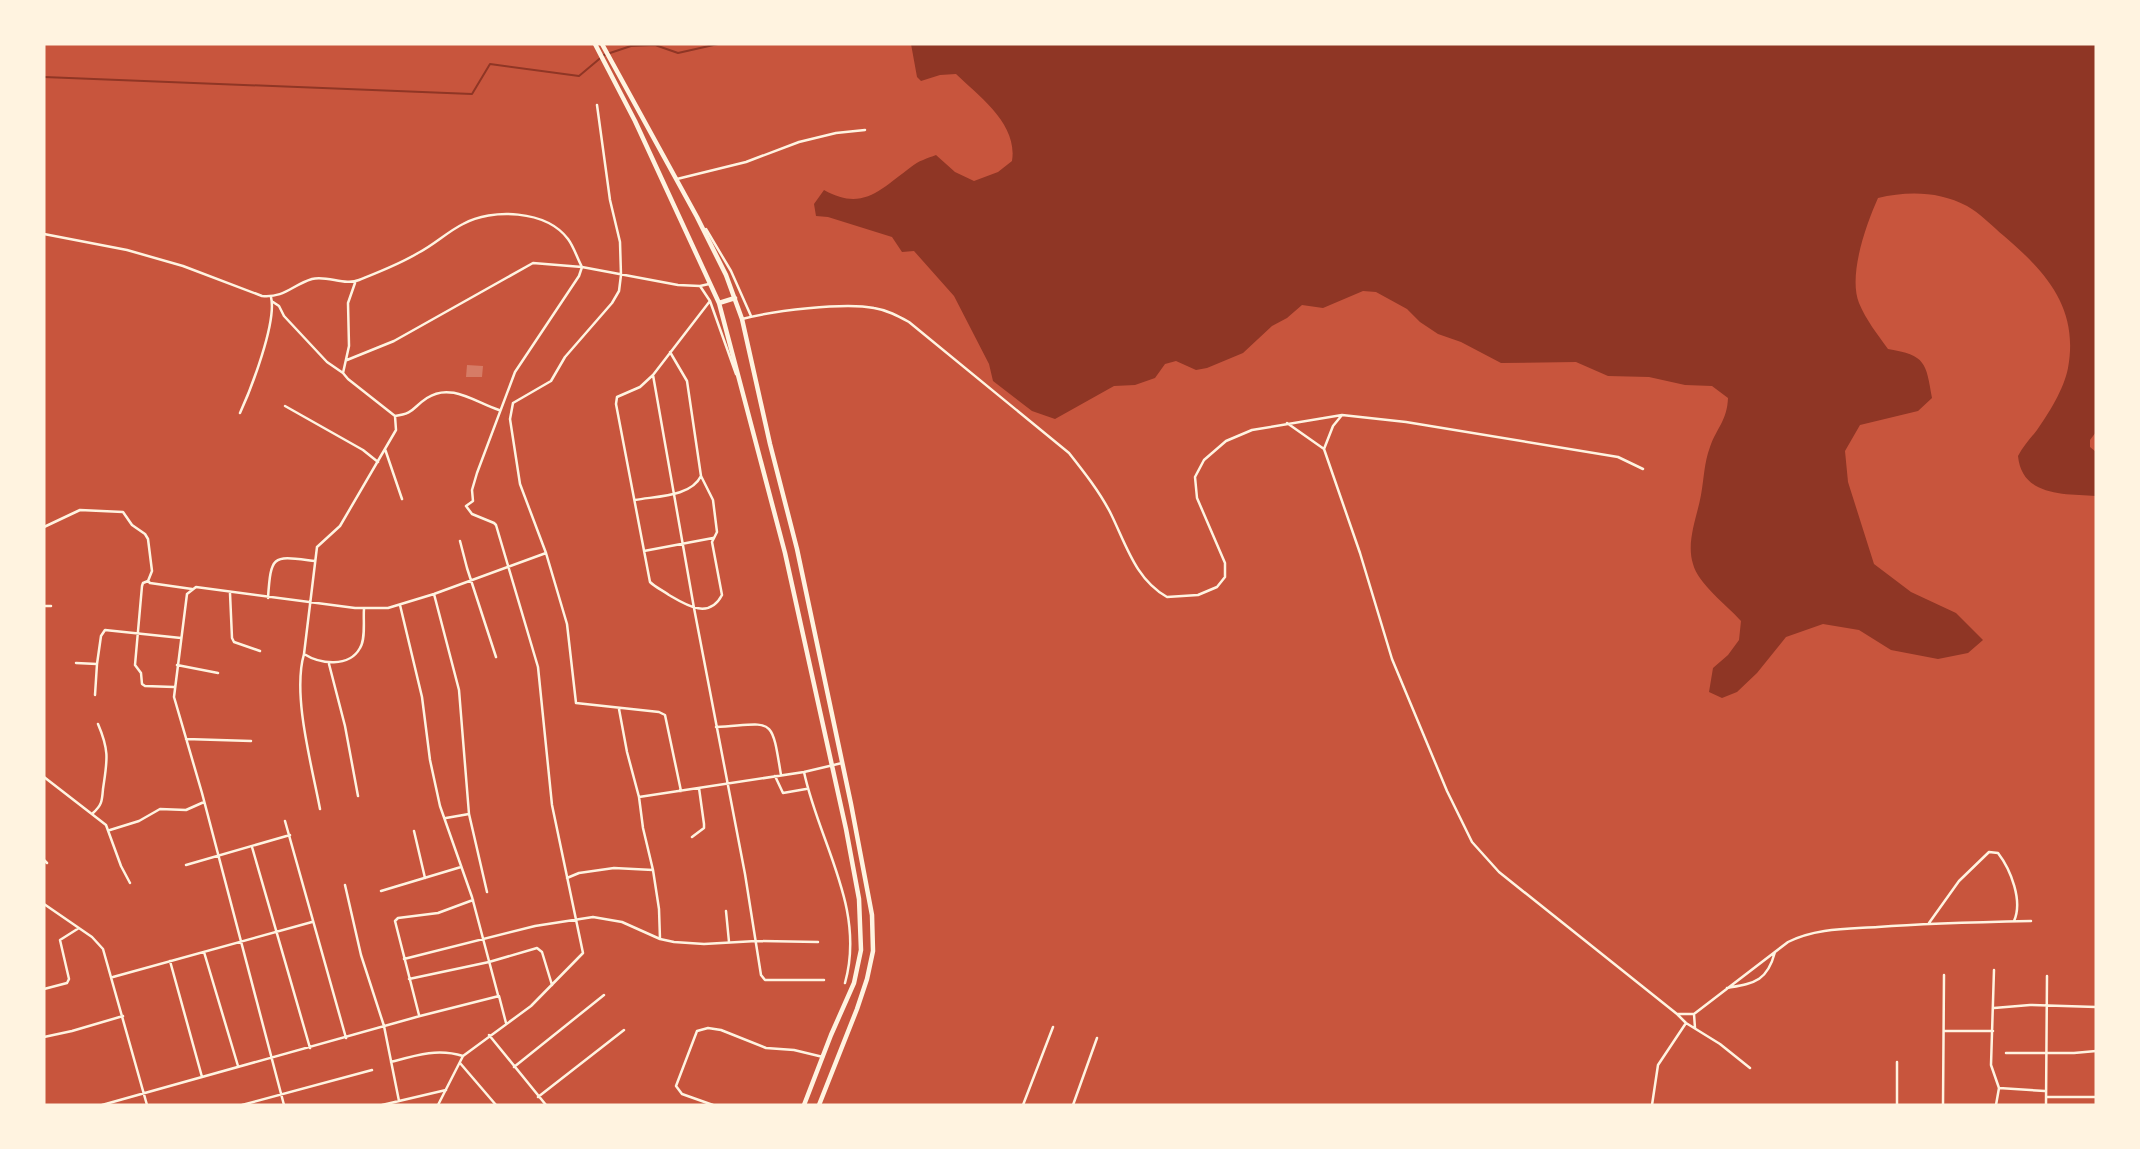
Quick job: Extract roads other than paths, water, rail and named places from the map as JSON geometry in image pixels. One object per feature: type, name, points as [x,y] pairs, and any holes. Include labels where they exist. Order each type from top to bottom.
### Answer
[{"type":"main road","points":[[603,45],[697,217],[742,318],[797,548],[842,763],[872,915],[873,951],[857,1009],[819,1105]]},
{"type":"main road","points":[[596,46],[625,100],[719,303],[785,553],[846,829],[859,899],[862,939],[855,983],[804,1105]]},
{"type":"main road","points":[[719,303],[735,298]]},
{"type":"street","points":[[597,105],[610,200],[620,243],[619,291],[612,303],[571,349],[551,381],[521,397],[510,408],[510,419],[520,484],[546,554],[569,633],[576,703],[659,712],[665,715],[681,791]]},
{"type":"street","points":[[677,179],[746,162],[799,142],[836,133],[865,130]]},
{"type":"street","points":[[44,234],[127,250],[183,266],[271,297],[286,293],[313,278],[355,282],[406,260],[464,223],[482,216],[502,214],[518,214],[542,220],[559,230],[567,238],[582,267],[579,276],[522,359],[477,473],[472,490],[473,501],[466,506],[472,514],[494,523],[538,667],[552,805],[583,953],[531,1006],[463,1056],[438,1105]]},
{"type":"street","points":[[697,217],[725,261],[751,316]]},
{"type":"street","points":[[347,360],[394,341],[533,263],[582,267],[678,285],[700,286],[711,283]]},
{"type":"street","points":[[343,373],[349,346],[348,303],[355,282]]},
{"type":"street","points":[[700,286],[710,301],[746,400]]},
{"type":"street","points":[[271,297],[284,316],[327,362],[394,416],[396,430],[340,526],[317,547],[314,561],[311,603],[299,674],[300,697],[320,809]]},
{"type":"street","points":[[670,351],[687,381],[701,476],[713,500],[717,532],[713,538],[713,549],[721,598],[707,609],[694,608],[652,585],[643,551],[616,404],[617,397],[640,387],[653,375],[670,351],[710,301]]},
{"type":"street","points":[[240,413],[257,370],[273,302]]},
{"type":"street","points":[[742,318],[816,308],[870,307],[885,310],[909,322],[1069,453],[1091,480],[1144,580],[1167,597],[1198,595],[1217,587],[1225,577],[1224,563],[1197,498],[1195,477],[1204,460],[1226,441],[1252,430],[1342,415],[1406,422],[1618,457],[1643,469]]},
{"type":"street","points":[[653,375],[762,979],[824,980]]},
{"type":"street","points":[[394,416],[407,415],[426,398],[447,391],[500,410]]},
{"type":"street","points":[[285,406],[362,450],[377,462]]},
{"type":"street","points":[[1324,449],[1333,426],[1342,415]]},
{"type":"street","points":[[1287,423],[1324,449],[1360,553],[1392,659],[1447,791],[1472,842],[1499,872],[1686,1023],[1750,1068]]},
{"type":"street","points":[[385,449],[402,499]]},
{"type":"street","points":[[635,500],[681,493],[697,484],[701,476]]},
{"type":"street","points":[[44,527],[80,510],[123,512],[135,528],[145,534],[152,571],[142,586],[135,665],[141,673],[142,684],[174,687]]},
{"type":"street","points":[[643,551],[713,538]]},
{"type":"street","points":[[460,541],[496,657]]},
{"type":"street","points":[[148,580],[150,583],[192,589],[196,587],[364,608],[400,605],[546,554]]},
{"type":"street","points":[[268,598],[272,565],[276,559],[282,557],[314,561]]},
{"type":"street","points":[[192,589],[187,594],[177,664],[174,687],[176,706],[284,1105]]},
{"type":"street","points":[[230,593],[234,642],[260,651]]},
{"type":"street","points":[[434,594],[459,690],[469,814],[487,892]]},
{"type":"street","points":[[400,605],[422,697],[438,795],[473,900],[506,1023]]},
{"type":"street","points":[[44,606],[51,606]]},
{"type":"street","points":[[304,654],[329,664],[351,656],[360,649],[364,608]]},
{"type":"street","points":[[95,695],[103,632],[109,629],[181,638]]},
{"type":"street","points":[[76,663],[97,664]]},
{"type":"street","points":[[177,664],[218,673]]},
{"type":"street","points":[[329,664],[345,726],[358,796]]},
{"type":"street","points":[[619,709],[653,870],[660,940]]},
{"type":"street","points":[[93,813],[101,806],[108,761],[98,724]]},
{"type":"street","points":[[716,727],[765,724],[771,729],[775,740],[780,775]]},
{"type":"street","points":[[186,739],[251,740]]},
{"type":"street","points":[[639,797],[804,772],[842,763]]},
{"type":"street","points":[[804,772],[819,826],[843,890],[849,918],[850,951],[845,983]]},
{"type":"street","points":[[775,776],[783,793],[807,789]]},
{"type":"street","points":[[44,777],[93,813],[110,830],[121,866],[130,883]]},
{"type":"street","points":[[692,837],[704,828],[699,788]]},
{"type":"street","points":[[110,830],[139,821],[160,809],[186,810],[204,802]]},
{"type":"street","points":[[446,818],[469,814]]},
{"type":"street","points":[[285,821],[346,1038]]},
{"type":"street","points":[[414,831],[425,878]]},
{"type":"street","points":[[186,865],[290,835]]},
{"type":"street","points":[[252,847],[310,1048]]},
{"type":"street","points":[[1929,923],[1959,881],[1990,852],[1998,853],[2004,861],[2015,889],[2018,912],[2014,921]]},
{"type":"street","points":[[381,891],[461,867]]},
{"type":"street","points":[[566,878],[579,873],[614,868],[653,870]]},
{"type":"street","points":[[345,885],[361,955],[384,1026],[398,1101]]},
{"type":"street","points":[[420,1016],[395,925],[396,919],[438,913],[473,900]]},
{"type":"street","points":[[44,904],[102,946],[113,977],[147,1105]]},
{"type":"street","points":[[726,911],[729,942]]},
{"type":"street","points":[[404,959],[576,918],[609,918],[660,940],[704,944],[818,942]]},
{"type":"street","points":[[113,977],[313,921]]},
{"type":"street","points":[[1677,1014],[1693,1014],[1775,952],[1801,936],[1823,930],[1929,923],[2031,921]]},
{"type":"street","points":[[44,989],[67,983],[69,979],[60,940],[79,929]]},
{"type":"street","points":[[409,979],[539,948],[552,985]]},
{"type":"street","points":[[204,951],[238,1066]]},
{"type":"street","points":[[1724,989],[1748,984],[1765,976],[1772,965],[1775,952]]},
{"type":"street","points":[[170,961],[202,1077]]},
{"type":"street","points":[[1994,970],[1991,1065],[1999,1088],[1996,1105]]},
{"type":"street","points":[[1943,1105],[1944,975]]},
{"type":"street","points":[[2046,1105],[2047,976]]},
{"type":"street","points":[[514,1067],[604,995]]},
{"type":"street","points":[[102,1105],[499,996]]},
{"type":"street","points":[[1994,1008],[2096,1007]]},
{"type":"street","points":[[1693,1014],[1695,1028]]},
{"type":"street","points":[[44,1037],[123,1016]]},
{"type":"street","points":[[1652,1105],[1658,1065],[1686,1023]]},
{"type":"street","points":[[1023,1105],[1053,1027]]},
{"type":"street","points":[[713,1105],[682,1094],[676,1086],[697,1031],[708,1028],[721,1030],[766,1048],[794,1050],[823,1057]]},
{"type":"street","points":[[537,1097],[624,1030]]},
{"type":"street","points":[[1943,1031],[1993,1031]]},
{"type":"street","points":[[489,1035],[546,1105]]},
{"type":"street","points":[[1073,1105],[1097,1038]]},
{"type":"street","points":[[2006,1053],[2096,1051]]},
{"type":"street","points":[[391,1062],[422,1053],[439,1052],[463,1056]]},
{"type":"street","points":[[1896,1062],[1897,1105]]},
{"type":"street","points":[[460,1063],[496,1105]]},
{"type":"street","points":[[242,1105],[372,1070]]},
{"type":"street","points":[[1999,1088],[2047,1091]]},
{"type":"street","points":[[382,1105],[446,1090]]},
{"type":"street","points":[[2047,1097],[2096,1097]]},
{"type":"street","points":[[2063,1098],[2063,1105]]},
{"type":"street","points":[[404,1100],[405,1105]]},
{"type":"waterway","points":[[44,77],[472,94],[490,64],[579,76],[604,55],[631,46],[655,45],[678,53],[718,44]]}]
